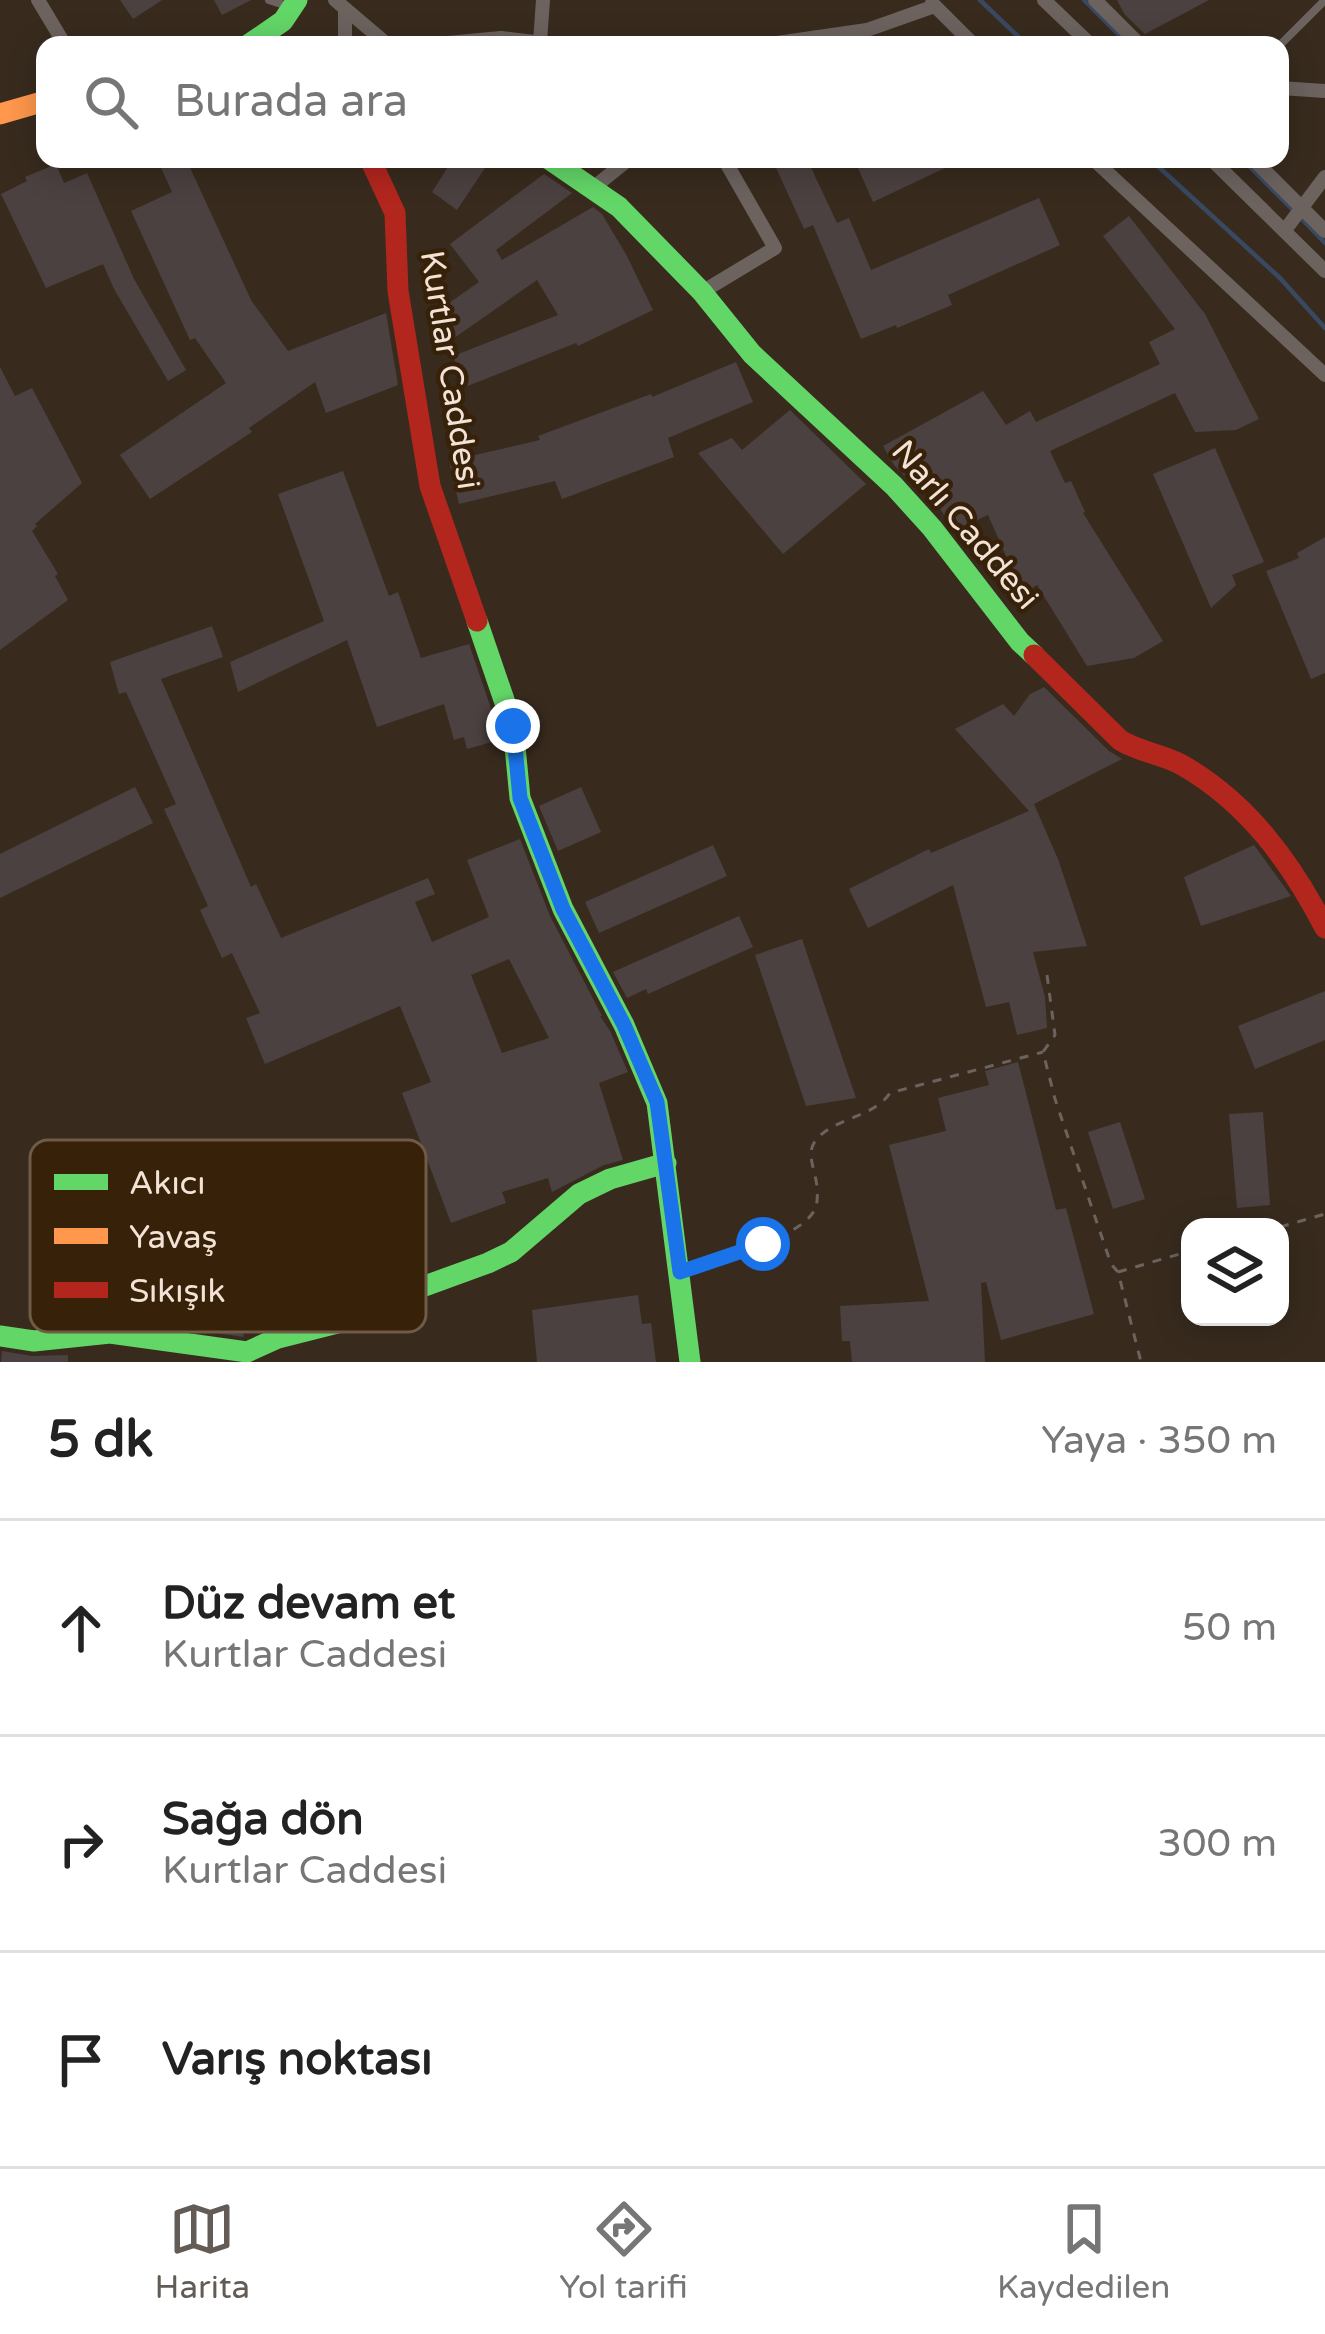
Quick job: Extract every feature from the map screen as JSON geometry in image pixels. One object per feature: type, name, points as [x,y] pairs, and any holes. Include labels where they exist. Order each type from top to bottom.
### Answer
[{"type":"street","points":[[38,0],[60,36]]},
{"type":"street","points":[[540,36],[543,0]]},
{"type":"street","points":[[1044,0],[1082,36]]},
{"type":"street","points":[[1095,0],[1131,36]]},
{"type":"street","points":[[825,36],[867,30],[931,3],[965,36]]},
{"type":"street","points":[[262,36],[281,24],[296,4]]},
{"type":"street","points":[[340,4],[344,36]]},
{"type":"street","points":[[340,4],[377,36]]},
{"type":"street","points":[[1289,89],[1325,91]]},
{"type":"street","points":[[0,114],[36,104]]},
{"type":"street","name":"Kurtlar Caddesi","points":[[374,168],[395,213],[398,291],[430,486],[513,726],[520,798],[563,909],[624,1025],[657,1102],[690,1362]]},
{"type":"street","name":"Narlı Caddesi","points":[[563,168],[619,207],[702,292],[752,354],[894,486],[1020,642],[1120,740],[1191,770],[1261,828],[1304,884],[1325,928]]},
{"type":"street","points":[[593,188],[618,168]]},
{"type":"street","points":[[702,292],[775,248],[729,168]]},
{"type":"street","points":[[1103,168],[1325,375]]},
{"type":"street","points":[[1223,168],[1295,217],[1325,231]]},
{"type":"street","points":[[1259,168],[1295,217],[1325,271]]},
{"type":"street","points":[[1295,217],[1325,177]]},
{"type":"street","points":[[426,1286],[512,1252],[579,1194],[610,1179],[666,1163]]},
{"type":"street","points":[[0,1336],[34,1341],[110,1333],[247,1352],[302,1332]]},
{"type":"lane","points":[[269,0],[296,4]]},
{"type":"lane","points":[[1289,36],[1325,0]]},
{"type":"path","points":[[680,1272],[763,1244],[802,1225],[817,1207],[811,1152],[816,1139],[881,1106],[890,1093],[1043,1052],[1055,1035],[1047,975]]},
{"type":"path","points":[[1043,1052],[1054,1099],[1111,1264],[1118,1272],[1141,1362]]},
{"type":"path","points":[[1289,1224],[1325,1214]]},
{"type":"path","points":[[1118,1272],[1181,1254]]},
{"type":"building","points":[[120,0],[162,0],[133,19]]},
{"type":"building","points":[[214,0],[251,0],[222,15]]},
{"type":"building","points":[[1117,0],[1209,0],[1145,34]]},
{"type":"building","points":[[58,168],[64,183],[87,173],[134,279],[186,370],[168,381],[103,264],[46,288],[1,194],[27,181],[25,177]]},
{"type":"building","points":[[161,168],[190,168],[251,300],[288,351],[386,313],[398,385],[326,413],[315,382],[249,428],[252,432],[150,499],[120,455],[226,383],[195,338],[190,340],[131,211],[172,192]]},
{"type":"building","points":[[447,168],[485,168],[457,210],[432,192]]},
{"type":"building","points":[[776,168],[811,168],[837,223],[849,218],[871,270],[1039,198],[1060,245],[948,295],[952,305],[861,339],[813,225],[804,229]]},
{"type":"building","points":[[858,168],[945,168],[873,202]]},
{"type":"building","points":[[544,174],[572,193],[496,250],[502,260],[593,207],[627,256],[653,310],[578,346],[465,387],[453,356],[558,315],[537,280],[447,343],[429,317],[479,282],[450,244]]},
{"type":"building","points":[[1129,216],[1205,314],[1259,419],[1236,430],[1195,432],[1175,393],[1050,451],[1163,641],[1134,658],[1087,666],[1037,585],[1011,602],[990,569],[1007,558],[988,515],[953,531],[938,505],[947,501],[925,463],[904,475],[883,446],[983,391],[1006,425],[1030,411],[1036,422],[1160,364],[1149,342],[1175,329],[1103,236]]},
{"type":"building","points":[[736,362],[753,402],[668,438],[674,457],[562,499],[555,481],[459,504],[449,461],[540,440],[538,436]]},
{"type":"building","points":[[0,367],[15,396],[32,388],[82,483],[32,531],[68,600],[0,650]]},
{"type":"building","points":[[790,410],[866,484],[783,554],[698,453],[732,438],[742,450]]},
{"type":"building","points":[[1215,448],[1264,562],[1232,575],[1236,585],[1211,608],[1153,474]]},
{"type":"building","points":[[343,471],[389,596],[398,592],[421,658],[469,644],[499,740],[467,749],[464,737],[454,740],[444,704],[377,727],[347,640],[238,692],[230,662],[324,621],[278,494]]},
{"type":"building","points":[[1325,537],[1325,673],[1311,679],[1266,571],[1299,558],[1297,553]]},
{"type":"building","points":[[212,626],[223,657],[161,679],[251,887],[256,884],[281,938],[428,878],[435,894],[415,902],[432,942],[489,917],[467,860],[520,839],[550,916],[628,1072],[599,1083],[623,1160],[552,1192],[548,1178],[502,1192],[506,1203],[451,1223],[426,1157],[426,1140],[420,1140],[402,1093],[431,1082],[400,1006],[265,1064],[246,1018],[260,1013],[232,953],[222,958],[200,910],[208,906],[164,809],[176,804],[126,692],[119,694],[110,662]],"holes":[[[509,959],[549,1038],[502,1053],[471,975]]]},
{"type":"building","points":[[1044,687],[1122,759],[1034,804],[1087,946],[1033,952],[1045,997],[1047,1028],[1017,1035],[1009,1002],[986,1007],[953,885],[868,928],[849,889],[929,849],[931,853],[1029,811],[955,729],[1003,704],[1014,716],[1030,694]]},
{"type":"building","points":[[135,787],[153,823],[0,898],[0,854]]},
{"type":"building","points":[[581,787],[601,832],[558,851],[539,806]]},
{"type":"building","points":[[713,845],[727,876],[599,933],[585,902]]},
{"type":"building","points":[[1254,845],[1291,896],[1201,926],[1184,877]]},
{"type":"building","points":[[739,916],[753,947],[648,994],[646,989],[627,998],[613,972]]},
{"type":"building","points":[[802,939],[856,1098],[806,1106],[755,955]]},
{"type":"building","points":[[1325,991],[1325,1040],[1255,1069],[1238,1026]]},
{"type":"building","points":[[1018,1062],[1056,1210],[1066,1208],[1094,1314],[1001,1340],[986,1282],[981,1283],[985,1362],[852,1362],[850,1341],[842,1341],[840,1306],[929,1301],[889,1145],[946,1131],[938,1098],[989,1085],[985,1071]]},
{"type":"building","points":[[1263,1112],[1270,1205],[1237,1208],[1229,1114]]},
{"type":"building","points":[[1120,1122],[1145,1199],[1113,1209],[1088,1132]]},
{"type":"building","points":[[638,1295],[642,1324],[651,1323],[656,1362],[537,1362],[532,1310]]},
{"type":"building","points":[[2,1351],[68,1355],[68,1362],[1,1362]]},
{"type":"waterway","points":[[980,0],[1018,36]]},
{"type":"waterway","points":[[1084,0],[1120,36]]},
{"type":"waterway","points":[[1160,168],[1280,278],[1325,328]]},
{"type":"waterway","points":[[1251,168],[1293,210]]},
{"type":"waterway","points":[[1301,218],[1325,243]]},
{"type":"traffic: fast","points":[[261,36],[283,21],[297,0]]},
{"type":"traffic: fast","points":[[562,168],[619,207],[702,292],[752,354],[894,486],[1034,655]]},
{"type":"traffic: fast","points":[[477,621],[513,726],[520,798],[563,909],[624,1025],[657,1103],[690,1362]]},
{"type":"traffic: fast","points":[[426,1286],[511,1252],[579,1194],[610,1179],[666,1163]]},
{"type":"traffic: fast","points":[[0,1336],[34,1341],[110,1333],[247,1352],[302,1332]]},
{"type":"traffic: slow","points":[[0,114],[36,104]]},
{"type":"traffic: jam","points":[[374,168],[395,213],[398,291],[430,486],[477,621]]},
{"type":"traffic: jam","points":[[1034,655],[1120,740],[1182,765],[1247,815],[1282,857],[1325,928]]},
{"type":"route","points":[[513,726],[520,798],[563,909],[624,1025],[657,1102],[680,1272],[763,1244]]}]
